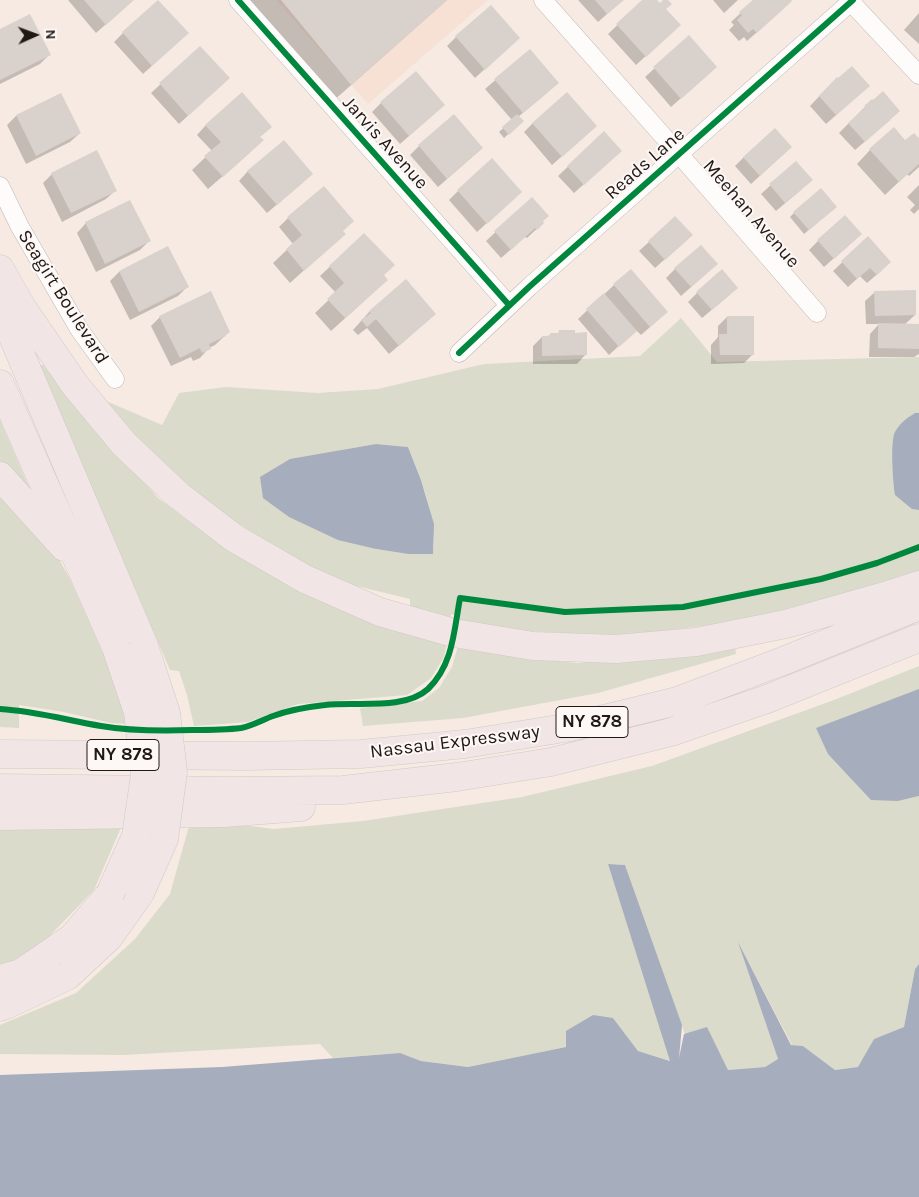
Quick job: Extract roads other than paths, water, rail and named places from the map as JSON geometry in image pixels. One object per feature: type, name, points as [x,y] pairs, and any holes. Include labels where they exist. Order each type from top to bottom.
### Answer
[{"type":"highway","points":[[0,269],[22,308],[75,385],[124,444],[178,495],[242,543],[305,579],[380,612],[454,633],[533,646],[616,649],[696,642],[786,624],[919,585]]},
{"type":"highway","points":[[0,306],[144,646],[166,713],[173,772],[164,840],[140,893],[109,937],[67,976],[6,1006],[0,1006]]},
{"type":"highway","points":[[0,384],[116,647],[138,712],[145,775],[136,836],[110,894],[72,938],[21,973],[0,979]]},
{"type":"highway","points":[[0,476],[81,566]]},
{"type":"highway","name":"Nassau Expressway","points":[[0,754],[246,756],[361,754],[465,744],[570,727],[676,701],[783,661],[919,606]]},
{"type":"highway","name":"Nassau Expressway","points":[[0,788],[232,791],[342,790],[457,777],[551,762],[671,732],[767,699],[919,638]]},
{"type":"highway","points":[[0,816],[224,813],[352,802],[462,783],[551,762]]},
{"type":"street","name":"Jarvis Avenue","points":[[238,0],[509,305]]},
{"type":"street","name":"Meehan Avenue","points":[[544,0],[817,314]]},
{"type":"street","name":"Reads Lane","points":[[459,353],[509,305],[851,1]]},
{"type":"street","points":[[851,1],[919,75]]},
{"type":"street","name":"Seagirt Boulevard","points":[[0,186],[20,227],[79,329],[115,379]]},
{"type":"water","points":[[915,413],[919,413],[919,510],[912,509],[895,495],[892,462],[895,432],[904,421]]},
{"type":"water","points":[[376,444],[408,447],[421,480],[434,524],[433,554],[408,554],[338,540],[289,517],[263,498],[260,477],[290,459]]},
{"type":"water","points":[[919,689],[919,796],[898,801],[871,800],[828,754],[816,728]]},
{"type":"water","points":[[608,864],[625,865],[682,1025],[679,1058],[684,1034],[707,1027],[728,1070],[765,1067],[778,1059],[738,942],[791,1045],[803,1046],[835,1070],[858,1067],[874,1039],[904,1027],[915,969],[919,964],[919,1197],[0,1197],[0,1075],[222,1067],[400,1053],[421,1061],[468,1067],[566,1047],[566,1031],[593,1015],[613,1018],[638,1051],[670,1061]]}]
